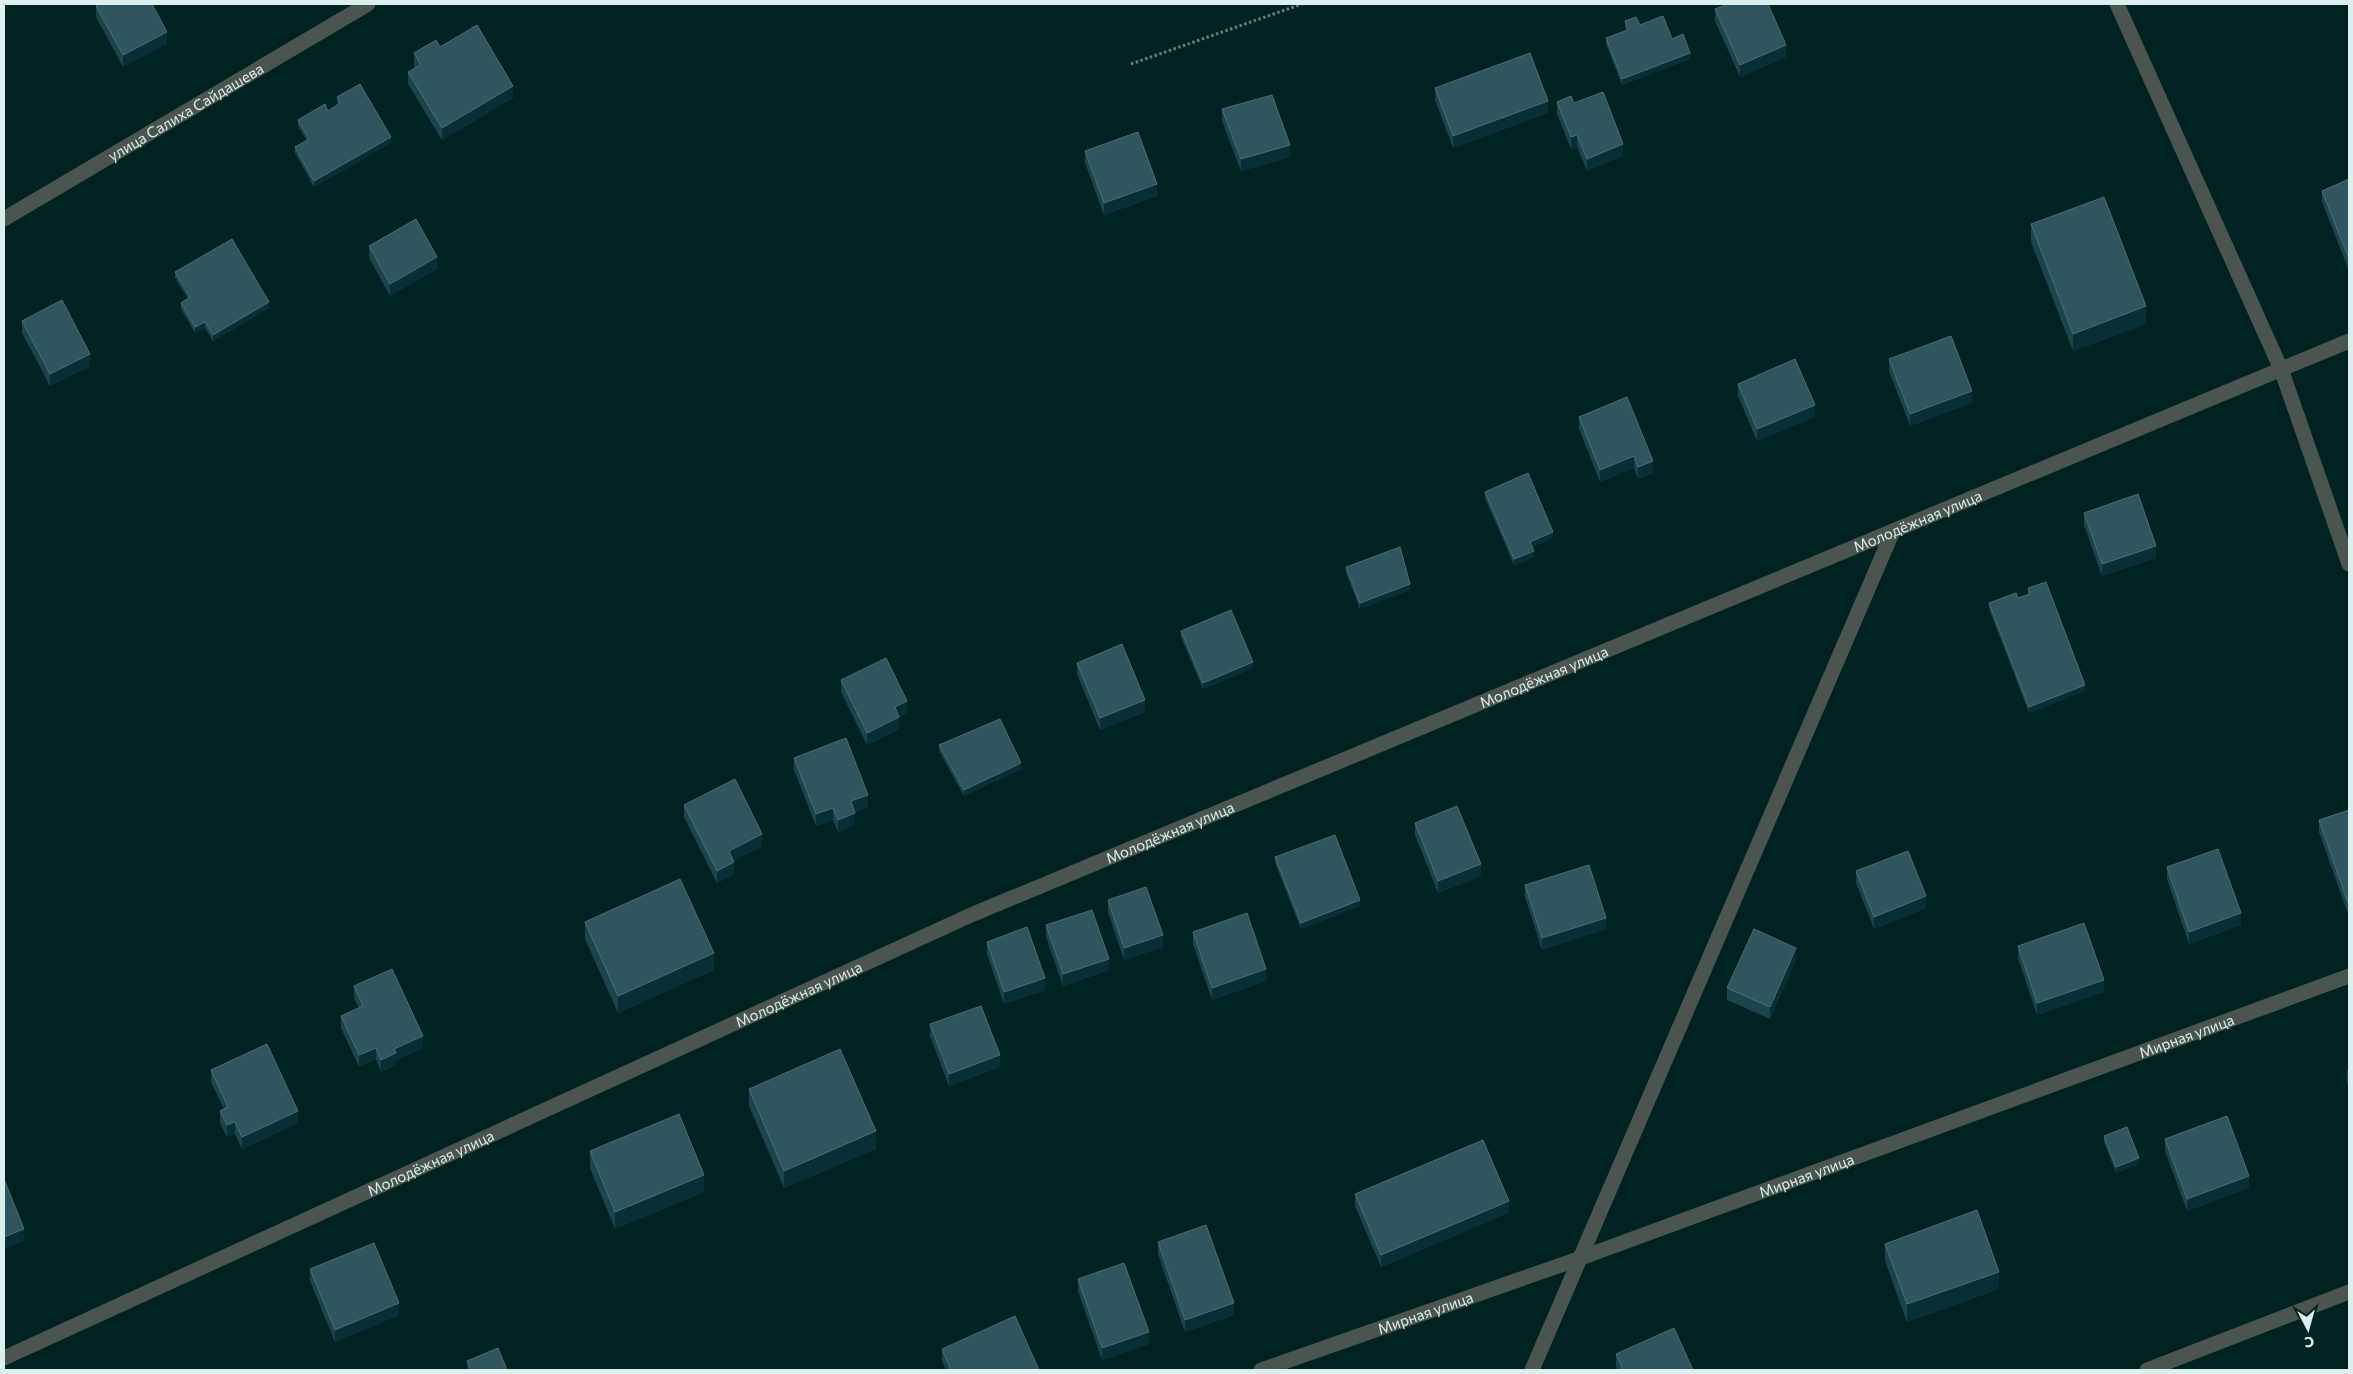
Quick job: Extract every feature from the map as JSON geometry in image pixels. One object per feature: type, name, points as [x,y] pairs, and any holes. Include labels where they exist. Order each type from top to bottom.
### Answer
[{"type":"street","name":"улица Салиха Сайдашева","points":[[4,219],[368,4]]},
{"type":"street","points":[[2117,4],[2281,369],[2349,564]]},
{"type":"street","name":"Молодёжная улица","points":[[4,1358],[971,915],[2349,341]]},
{"type":"street","points":[[1532,1370],[1578,1259],[1893,531]]},
{"type":"street","name":"Мирная улица","points":[[1261,1370],[1578,1259],[2349,976]]},
{"type":"street","points":[[2147,1370],[2349,1292]]},
{"type":"path","points":[[1131,64],[1302,4]]},
{"type":"building","points":[[99,4],[152,4],[167,32],[123,55],[96,6]]},
{"type":"building","points":[[1728,4],[1768,4],[1786,45],[1740,65],[1715,9]]},
{"type":"building","points":[[1663,16],[1672,39],[1683,34],[1690,53],[1622,79],[1606,38],[1628,30],[1625,21],[1636,17],[1640,25]]},
{"type":"building","points":[[477,25],[513,86],[442,128],[408,72],[421,65],[414,53],[436,40],[440,47]]},
{"type":"building","points":[[1530,53],[1548,101],[1453,136],[1435,88]]},
{"type":"building","points":[[360,84],[391,137],[314,181],[295,147],[309,139],[298,120],[325,104],[328,111],[340,103],[337,97]]},
{"type":"building","points":[[1603,92],[1623,144],[1587,159],[1577,135],[1571,137],[1557,102],[1571,96],[1574,103]]},
{"type":"building","points":[[1272,95],[1290,145],[1241,159],[1222,109]]},
{"type":"building","points":[[1138,132],[1157,184],[1104,203],[1085,151]]},
{"type":"building","points":[[2349,179],[2349,259],[2322,191]]},
{"type":"building","points":[[2104,197],[2146,306],[2073,334],[2031,224]]},
{"type":"building","points":[[416,219],[437,257],[390,284],[369,246]]},
{"type":"building","points":[[232,239],[269,302],[213,335],[205,322],[195,327],[181,303],[190,297],[175,272]]},
{"type":"building","points":[[62,300],[90,354],[50,374],[22,321]]},
{"type":"building","points":[[1951,336],[1972,391],[1910,414],[1889,359]]},
{"type":"building","points":[[1795,359],[1815,405],[1757,429],[1738,384]]},
{"type":"building","points":[[1627,397],[1653,461],[1638,467],[1634,456],[1600,470],[1579,417]]},
{"type":"building","points":[[1528,473],[1553,532],[1530,542],[1534,551],[1514,559],[1485,492]]},
{"type":"building","points":[[2138,494],[2156,546],[2102,564],[2084,513]]},
{"type":"building","points":[[1400,547],[1410,584],[1360,603],[1346,567]]},
{"type":"building","points":[[2046,582],[2085,685],[2029,707],[1989,603],[2016,593],[2018,598],[2030,594],[2028,588]]},
{"type":"building","points":[[1231,610],[1253,662],[1203,683],[1181,631]]},
{"type":"building","points":[[1122,644],[1145,700],[1100,718],[1077,663]]},
{"type":"building","points":[[886,658],[907,701],[895,707],[899,717],[867,733],[841,680]]},
{"type":"building","points":[[1000,719],[1021,763],[964,790],[939,745]]},
{"type":"building","points":[[846,738],[868,795],[851,801],[855,813],[838,820],[833,808],[816,814],[794,758]]},
{"type":"building","points":[[735,779],[762,834],[729,851],[734,862],[717,871],[684,805]]},
{"type":"building","points":[[1457,806],[1481,864],[1438,881],[1415,823]]},
{"type":"building","points":[[2349,810],[2349,906],[2319,820]]},
{"type":"building","points":[[1335,835],[1360,900],[1301,923],[1275,857]]},
{"type":"building","points":[[2218,849],[2241,913],[2189,932],[2167,867]]},
{"type":"building","points":[[1908,851],[1926,896],[1874,917],[1856,871]]},
{"type":"building","points":[[1589,865],[1606,918],[1542,938],[1525,885]]},
{"type":"building","points":[[680,879],[714,953],[618,996],[585,922]]},
{"type":"building","points":[[1146,887],[1163,935],[1124,948],[1108,900]]},
{"type":"building","points":[[1092,910],[1109,959],[1063,974],[1046,925]]},
{"type":"building","points":[[1247,913],[1266,969],[1212,988],[1193,932]]},
{"type":"building","points":[[2084,923],[2104,980],[2037,1003],[2018,946]]},
{"type":"building","points":[[1027,927],[1045,978],[1004,992],[987,942]]},
{"type":"building","points":[[1754,929],[1796,948],[1770,1007],[1727,988]]},
{"type":"building","points":[[392,969],[423,1036],[394,1049],[396,1053],[381,1060],[376,1048],[359,1055],[341,1016],[363,1006],[354,986]]},
{"type":"building","points":[[981,1006],[1000,1055],[949,1074],[930,1024]]},
{"type":"building","points":[[267,1044],[298,1111],[242,1137],[235,1122],[227,1125],[220,1111],[228,1107],[211,1070]]},
{"type":"building","points":[[840,1049],[876,1131],[784,1171],[749,1089]]},
{"type":"building","points":[[679,1114],[704,1175],[615,1212],[590,1151]]},
{"type":"building","points":[[2227,1116],[2249,1176],[2187,1199],[2165,1139]]},
{"type":"building","points":[[2127,1127],[2139,1158],[2116,1167],[2104,1136]]},
{"type":"building","points":[[1483,1140],[1509,1201],[1381,1255],[1355,1194]]},
{"type":"building","points":[[4,1179],[24,1229],[4,1237]]},
{"type":"building","points":[[1977,1210],[1999,1272],[1907,1304],[1885,1244]]},
{"type":"building","points":[[1206,1225],[1234,1303],[1185,1320],[1158,1242]]},
{"type":"building","points":[[374,1243],[399,1303],[335,1330],[310,1269]]},
{"type":"building","points":[[1124,1263],[1149,1332],[1102,1348],[1078,1279]]},
{"type":"building","points":[[1015,1316],[1039,1370],[951,1370],[942,1349]]},
{"type":"building","points":[[1674,1328],[1693,1370],[1623,1370],[1616,1354]]},
{"type":"building","points":[[498,1348],[507,1370],[471,1370],[467,1361]]}]
